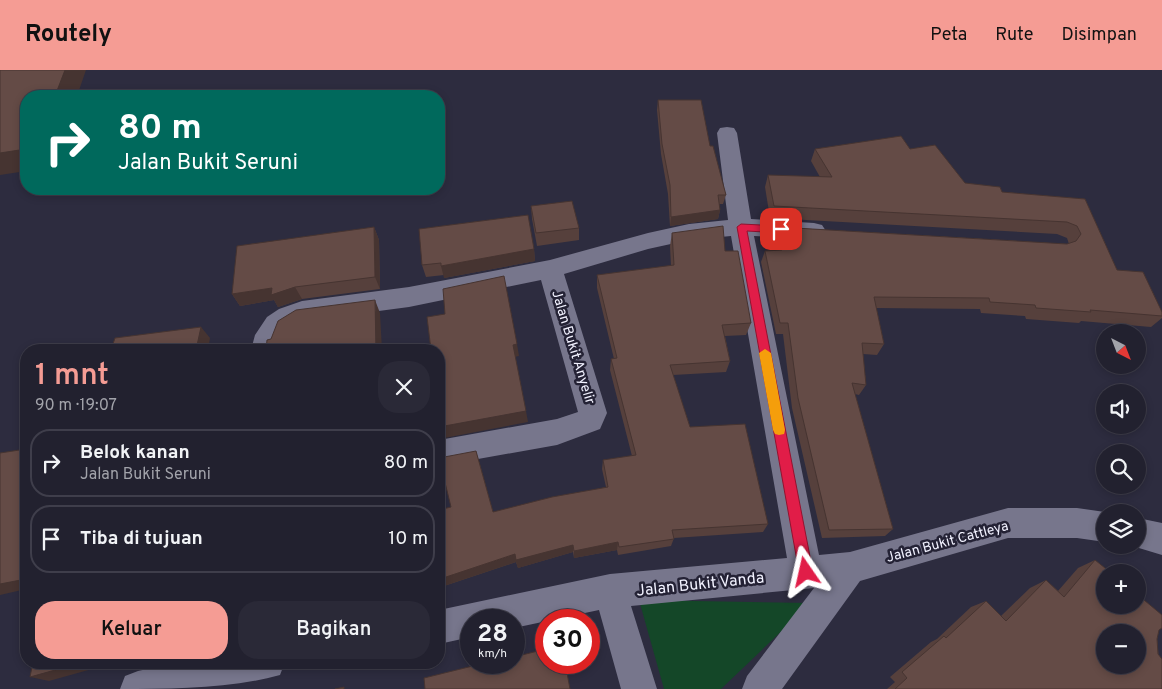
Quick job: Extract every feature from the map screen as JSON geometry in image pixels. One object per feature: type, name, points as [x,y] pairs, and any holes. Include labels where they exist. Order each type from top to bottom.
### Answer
[{"type":"street","points":[[727,133],[741,227],[806,572]]},
{"type":"street","points":[[265,344],[266,338],[276,324],[286,315],[302,311],[409,297],[550,269],[648,241],[689,232],[741,227],[840,233]]},
{"type":"street","name":"Jalan Bukit Anyelir","points":[[445,452],[557,432],[590,420],[593,413],[550,269]]},
{"type":"street","name":"Jalan Bukit Cattleya","points":[[850,568],[1008,522],[1077,522],[1096,525]]},
{"type":"street","points":[[1146,535],[1162,540]]},
{"type":"street","points":[[760,689],[850,568]]},
{"type":"street","name":"Jalan Bukit Vanda","points":[[525,609],[610,592],[850,568]]},
{"type":"street","points":[[610,592],[639,689]]},
{"type":"street","name":"Jalan Bukit Vanda","points":[[445,626],[460,623]]},
{"type":"street","points":[[138,689],[234,669]]},
{"type":"green space","points":[[639,600],[811,603],[721,689],[664,689]]},
{"type":"building","points":[[0,70],[65,70],[57,90],[20,90],[20,150],[0,153]]},
{"type":"building","points":[[658,100],[701,100],[710,146],[713,146],[726,195],[718,195],[720,210],[671,217],[670,185],[662,144]]},
{"type":"building","points":[[901,136],[910,149],[935,145],[965,183],[1000,187],[1002,192],[1085,199],[1117,270],[1143,272],[1162,312],[1162,316],[1036,308],[1035,305],[990,302],[989,298],[874,297],[884,344],[862,343],[866,385],[852,383],[893,529],[829,530],[798,398],[788,323],[780,323],[765,251],[782,250],[778,227],[1067,244],[1076,241],[1081,234],[1077,226],[1067,222],[774,206],[768,175],[832,177],[815,149]]},
{"type":"building","points":[[572,201],[579,228],[536,233],[531,206]]},
{"type":"building","points":[[528,215],[534,249],[441,266],[441,263],[422,265],[419,229]]},
{"type":"building","points":[[723,226],[725,251],[738,251],[751,323],[722,325],[730,361],[670,365],[690,427],[745,424],[768,524],[672,530],[674,539],[619,547],[618,542],[574,551],[573,545],[516,560],[515,554],[445,577],[445,508],[451,507],[445,482],[445,457],[476,451],[493,512],[552,497],[608,487],[603,460],[636,455],[611,359],[617,358],[597,275],[674,265],[672,233]]},
{"type":"building","points":[[374,227],[375,277],[295,287],[271,295],[272,288],[232,294],[237,246]]},
{"type":"building","points":[[504,276],[517,344],[513,345],[526,411],[445,426],[445,344],[430,344],[427,317],[445,314],[443,289]]},
{"type":"building","points":[[375,300],[376,344],[267,344],[267,340],[271,339],[278,321],[296,310]]},
{"type":"building","points":[[201,327],[197,344],[113,344],[115,338]]},
{"type":"building","points":[[20,450],[20,580],[0,584],[0,453]]},
{"type":"building","points":[[1095,560],[1100,564],[1096,564],[1096,614],[1146,614],[1146,602],[1162,615],[1162,628],[1159,630],[1157,639],[1158,654],[1162,659],[1162,689],[895,689],[907,678],[902,672],[944,636],[946,638],[986,601],[1006,621],[1046,580],[1064,597]]},
{"type":"building","points":[[535,652],[535,674],[567,674],[570,689],[425,689],[424,678],[460,669],[460,674],[525,674],[525,654]]},
{"type":"building","points":[[32,669],[59,669],[30,677]]},
{"type":"slow traffic","points":[[765,353],[779,430]]},
{"type":"route","points":[[781,229],[741,227],[806,572]]}]
